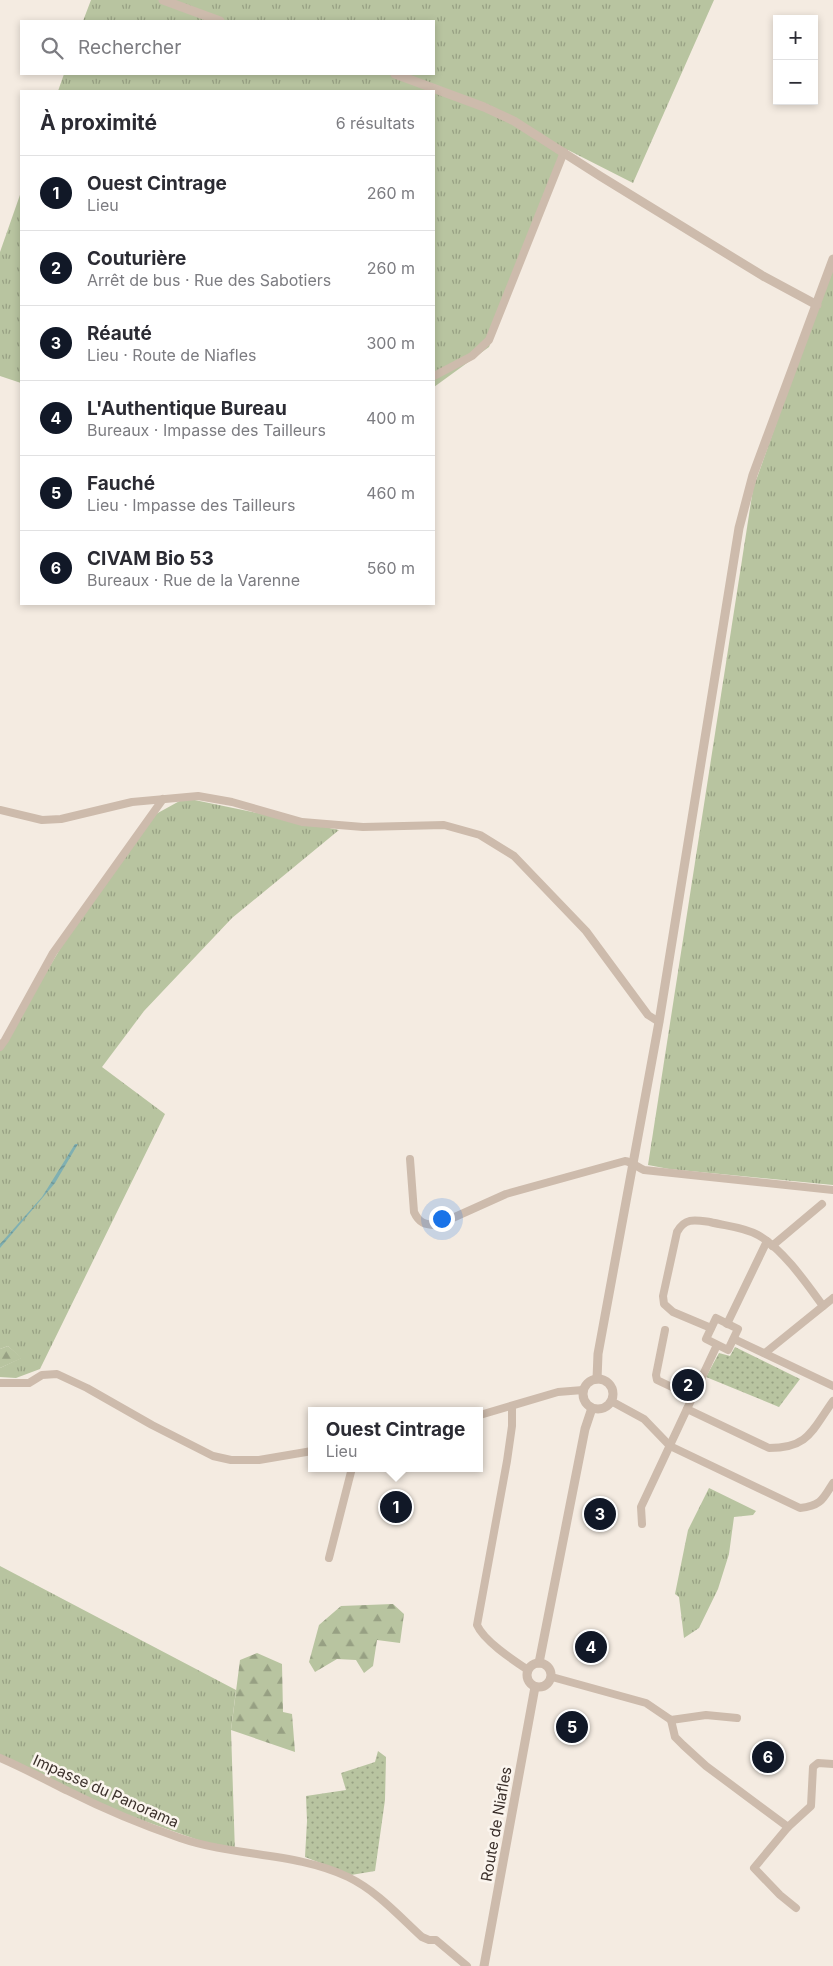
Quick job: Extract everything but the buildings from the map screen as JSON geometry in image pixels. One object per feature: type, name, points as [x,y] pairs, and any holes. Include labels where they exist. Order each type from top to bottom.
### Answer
[{"type":"street","points":[[163,0],[217,20]]},
{"type":"street","points":[[397,75],[484,107],[514,121],[769,280],[817,305]]},
{"type":"street","points":[[435,375],[472,356],[489,340],[564,152]]},
{"type":"street","points":[[598,1378],[598,1354],[659,1022],[739,528],[753,475],[833,259]]},
{"type":"street","points":[[0,810],[42,820],[61,819],[132,802],[198,796],[232,802],[302,822],[363,827],[444,825],[480,835],[514,856],[586,931],[648,1015],[659,1022]]},
{"type":"street","points":[[0,1047],[53,953],[163,799]]},
{"type":"street","points":[[410,1159],[414,1212],[417,1220],[426,1224],[437,1225],[506,1194],[624,1161],[644,1170],[833,1190]]},
{"type":"street","points":[[727,1324],[769,1244],[822,1204]]},
{"type":"street","points":[[711,1328],[673,1312],[664,1304],[663,1296],[678,1232],[682,1224],[692,1219],[738,1228],[757,1235],[782,1255],[823,1306]]},
{"type":"street","points":[[765,1354],[833,1298]]},
{"type":"street","points":[[716,1318],[727,1324],[738,1329],[728,1350],[706,1339],[716,1318]]},
{"type":"street","points":[[664,1330],[656,1375],[657,1380],[693,1397]]},
{"type":"street","points":[[734,1339],[833,1386]]},
{"type":"street","points":[[642,1524],[641,1507],[717,1345]]},
{"type":"street","points":[[0,1384],[30,1383],[42,1375],[57,1374],[87,1388],[152,1425],[213,1456],[231,1460],[259,1460],[308,1451]]},
{"type":"street","points":[[598,1378],[603,1379],[613,1390],[612,1401],[601,1409],[592,1408],[583,1399],[583,1390],[588,1382],[598,1378]]},
{"type":"street","points":[[483,1414],[558,1392],[583,1390]]},
{"type":"street","points":[[612,1401],[644,1419],[670,1446],[800,1508],[820,1503],[833,1483]]},
{"type":"street","points":[[687,1409],[769,1448],[783,1448],[799,1444],[807,1438],[833,1401]]},
{"type":"street","points":[[512,1406],[512,1426],[507,1461],[477,1625],[484,1635],[515,1662],[528,1670]]},
{"type":"street","points":[[539,1662],[585,1429],[592,1408]]},
{"type":"street","points":[[329,1558],[351,1472]]},
{"type":"street","points":[[539,1662],[532,1665],[528,1670],[527,1678],[535,1687],[546,1686],[552,1677]]},
{"type":"street","points":[[539,1662],[548,1667],[552,1677]]},
{"type":"street","points":[[552,1677],[646,1703],[671,1720],[706,1715],[737,1718]]},
{"type":"street","name":"Route de Niafles","points":[[484,1966],[535,1687]]},
{"type":"street","points":[[671,1720],[675,1737],[689,1751],[706,1766],[788,1827]]},
{"type":"street","name":"Impasse du Panorama","points":[[0,1758],[111,1811],[179,1838],[215,1849],[286,1858],[307,1863],[349,1878],[368,1890],[422,1937],[436,1940],[467,1966]]},
{"type":"street","points":[[796,1908],[780,1895],[754,1868],[788,1827],[811,1806],[814,1767],[818,1763],[833,1764]]},
{"type":"green space","points":[[91,0],[714,0],[633,183],[568,150],[489,347],[435,386],[435,90],[58,90],[64,75],[435,75],[435,20],[83,20]]},
{"type":"green space","points":[[20,195],[20,383],[0,376],[0,252]]},
{"type":"green space","points":[[833,263],[833,1185],[669,1169],[648,1165],[753,489]]},
{"type":"green space","points":[[185,798],[339,830],[232,918],[144,1011],[102,1067],[165,1114],[40,1369],[16,1378],[0,1377],[0,1368],[21,1358],[8,1346],[0,1349],[0,1050],[66,939],[156,814]]},
{"type":"green space","points":[[8,1346],[22,1358],[0,1368],[0,1349]]},
{"type":"green space","points":[[735,1347],[800,1379],[779,1407],[706,1377],[719,1353],[730,1356]]},
{"type":"green space","points":[[709,1488],[756,1511],[753,1515],[734,1517],[729,1554],[718,1589],[699,1628],[684,1638],[679,1597],[675,1594],[688,1530]]},
{"type":"green space","points":[[0,1566],[236,1690],[231,1730],[235,1853],[96,1804],[0,1761]]},
{"type":"green space","points":[[393,1604],[404,1614],[400,1643],[377,1640],[373,1666],[364,1673],[356,1660],[337,1659],[315,1672],[309,1662],[319,1625],[341,1606]]},
{"type":"green space","points":[[257,1653],[282,1664],[283,1712],[292,1714],[295,1752],[231,1730],[240,1660]]},
{"type":"green space","points":[[378,1751],[386,1757],[385,1800],[375,1871],[351,1875],[305,1857],[306,1796],[346,1790],[341,1773],[375,1762]]},
{"type":"water","points":[[75,1144],[78,1144],[55,1183],[0,1248],[0,1244],[42,1197]]},
{"type":"place","name":"Couturière","points":[[688,1385]]},
{"type":"place","name":"Ouest Cintrage","points":[[396,1507]]},
{"type":"place","name":"Réauté","points":[[600,1514]]},
{"type":"place","name":"L'Authentique Bureau","points":[[591,1647]]},
{"type":"place","name":"Fauché","points":[[572,1727]]},
{"type":"place","name":"CIVAM Bio 53","points":[[768,1757]]}]
